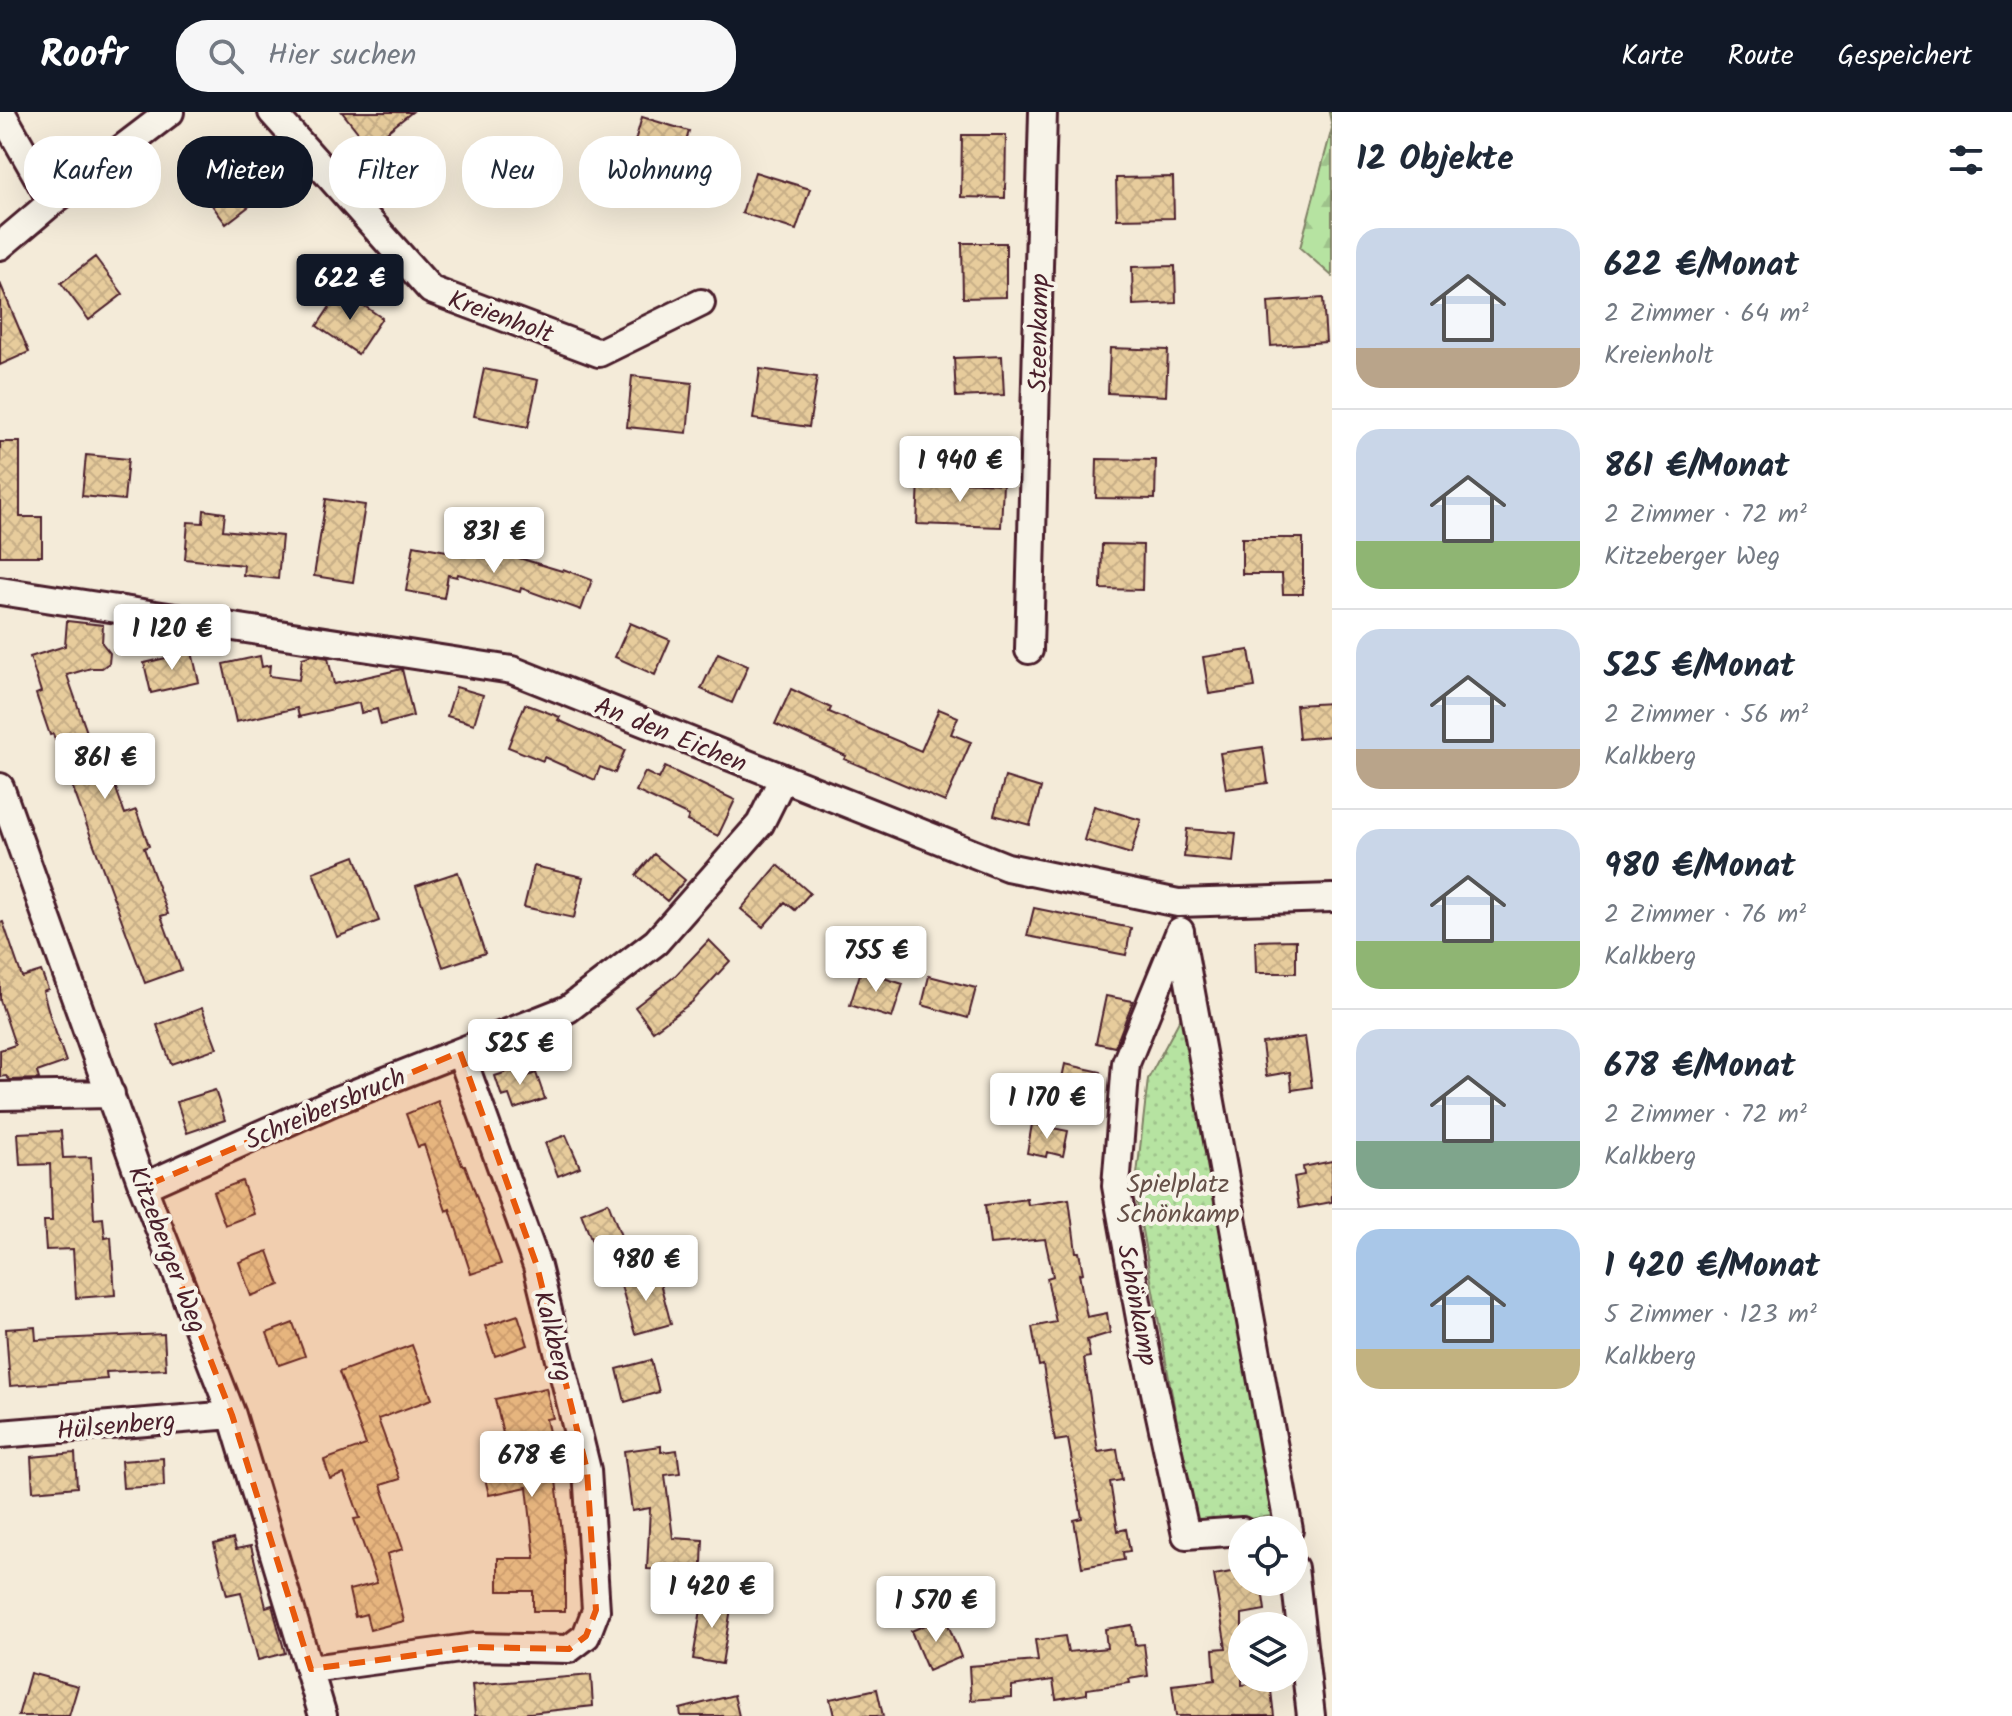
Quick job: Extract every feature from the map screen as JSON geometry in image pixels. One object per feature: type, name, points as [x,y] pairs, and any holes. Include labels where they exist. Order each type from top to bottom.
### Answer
[{"type":"street","points":[[1,112],[24,153]]},
{"type":"street","points":[[139,136],[170,112]]},
{"type":"street","name":"Kreienholt","points":[[272,112],[431,290],[599,353],[701,303]]},
{"type":"street","name":"Steenkamp","points":[[1029,650],[1043,112]]},
{"type":"street","points":[[0,246],[45,208]]},
{"type":"street","name":"An den Eichen","points":[[0,591],[512,670],[1007,867],[1178,903],[1332,898]]},
{"type":"street","name":"Schreibersbruch","points":[[143,1187],[335,1101],[568,1009],[656,942],[760,824],[783,778]]},
{"type":"street","name":"Kitzeberger Weg","points":[[0,787],[143,1187],[232,1415],[323,1716]]},
{"type":"street","name":"Schönkamp","points":[[1178,903],[1180,931],[1279,1516]]},
{"type":"street","name":"Schönkamp","points":[[1180,931],[1126,1063],[1116,1186],[1145,1346],[1186,1535],[1228,1532]]},
{"type":"street","name":"Kalkberg","points":[[311,1669],[475,1647],[569,1649],[586,1636],[596,1610],[587,1470],[541,1281],[460,1052]]},
{"type":"street","points":[[0,1096],[111,1094]]},
{"type":"street","name":"Hülsenberg","points":[[0,1434],[232,1415]]},
{"type":"street","points":[[1297,1596],[1311,1716]]},
{"type":"highlighted area","points":[[460,1052],[537,1266],[587,1470],[596,1610],[586,1636],[569,1649],[475,1647],[311,1669],[232,1415],[143,1187]]},
{"type":"green space","points":[[1332,128],[1332,276],[1300,248]]},
{"type":"green space","name":"Spielplatz Schönkamp","points":[[1187,1006],[1271,1516],[1228,1516],[1228,1522],[1196,1526],[1135,1192],[1148,1079]]},
{"type":"building","points":[[342,112],[412,112],[382,136],[361,136]]},
{"type":"building","points":[[642,117],[689,131],[688,136],[637,136]]},
{"type":"building","points":[[962,135],[1006,135],[1005,198],[961,197]]},
{"type":"building","points":[[755,172],[810,189],[796,230],[742,213]]},
{"type":"building","points":[[1173,177],[1174,218],[1117,219],[1116,178]]},
{"type":"building","points":[[214,208],[247,208],[226,224]]},
{"type":"building","points":[[962,243],[1006,243],[1006,297],[963,298]]},
{"type":"building","points":[[95,257],[123,294],[89,320],[61,283]]},
{"type":"building","points":[[1175,266],[1176,303],[1133,305],[1132,267]]},
{"type":"building","points":[[0,283],[29,352],[0,365]]},
{"type":"building","points":[[341,290],[382,318],[358,354],[317,326]]},
{"type":"building","points":[[1323,298],[1326,342],[1271,346],[1268,302]]},
{"type":"building","points":[[1110,348],[1168,350],[1166,396],[1108,393]]},
{"type":"building","points":[[1002,356],[1004,395],[956,397],[954,358]]},
{"type":"building","points":[[484,369],[538,380],[528,427],[474,416]]},
{"type":"building","points":[[760,369],[817,377],[809,427],[753,419]]},
{"type":"building","points":[[632,376],[692,383],[687,433],[627,427]]},
{"type":"building","points":[[0,442],[20,442],[20,517],[42,517],[42,556],[0,556]]},
{"type":"building","points":[[86,455],[128,459],[124,500],[82,496]]},
{"type":"building","points":[[1097,459],[1156,460],[1155,499],[1096,498]]},
{"type":"building","points":[[919,480],[1003,484],[1001,527],[917,524]]},
{"type":"building","points":[[326,499],[365,505],[353,582],[314,576]]},
{"type":"building","points":[[204,510],[225,513],[223,530],[282,536],[278,579],[243,575],[244,565],[185,559],[188,522],[203,523]]},
{"type":"building","points":[[1242,538],[1303,538],[1303,594],[1283,594],[1282,574],[1242,574]]},
{"type":"building","points":[[1102,544],[1143,545],[1142,590],[1101,589]]},
{"type":"building","points":[[414,545],[490,559],[496,551],[592,580],[581,610],[521,588],[520,592],[458,574],[457,577],[448,575],[444,598],[406,591]]},
{"type":"building","points":[[67,621],[103,625],[102,643],[110,653],[109,663],[102,668],[67,675],[96,758],[104,755],[125,814],[136,810],[149,846],[144,848],[168,914],[161,916],[181,970],[145,983],[36,694],[41,692],[30,657],[65,646]]},
{"type":"building","points":[[630,623],[670,640],[655,675],[615,657]]},
{"type":"building","points":[[1249,650],[1255,687],[1209,694],[1203,657]]},
{"type":"building","points":[[192,652],[199,682],[151,693],[144,663]]},
{"type":"building","points":[[718,653],[748,666],[732,703],[701,689]]},
{"type":"building","points":[[312,655],[328,658],[334,684],[402,669],[413,716],[381,725],[377,709],[361,713],[359,703],[299,717],[297,708],[236,722],[223,664],[260,656],[262,667],[270,665],[269,676],[299,680],[302,658]]},
{"type":"building","points":[[456,687],[483,695],[474,724],[447,716]]},
{"type":"building","points":[[791,689],[831,708],[829,712],[921,751],[939,709],[958,717],[951,734],[971,742],[945,802],[844,759],[846,756],[775,724]]},
{"type":"building","points":[[1332,703],[1332,736],[1299,739],[1296,705]]},
{"type":"building","points":[[525,704],[560,717],[558,720],[625,750],[615,773],[600,767],[595,780],[544,757],[543,761],[508,747]]},
{"type":"building","points":[[1263,747],[1268,783],[1226,789],[1220,753]]},
{"type":"building","points":[[665,767],[735,800],[718,836],[687,821],[689,816],[636,791],[645,772],[659,779]]},
{"type":"building","points":[[1005,777],[1041,788],[1030,825],[994,815]]},
{"type":"building","points":[[1094,806],[1141,820],[1131,854],[1084,840]]},
{"type":"building","points":[[1187,829],[1236,833],[1233,862],[1184,857]]},
{"type":"building","points":[[654,854],[685,880],[667,901],[636,875]]},
{"type":"building","points":[[355,856],[379,921],[337,937],[313,872]]},
{"type":"building","points":[[778,865],[810,893],[795,910],[785,902],[763,927],[741,909]]},
{"type":"building","points":[[534,866],[583,877],[574,918],[524,907]]},
{"type":"building","points":[[458,872],[485,953],[443,967],[416,886]]},
{"type":"building","points":[[1034,908],[1131,928],[1126,955],[1027,936]]},
{"type":"building","points":[[3,922],[22,977],[41,971],[48,989],[43,991],[66,1062],[37,1072],[39,1079],[10,1080],[6,1076],[0,1077],[0,1050],[15,1045],[0,1000],[0,923]]},
{"type":"building","points":[[709,940],[730,961],[692,1002],[653,1031],[635,1007],[675,976]]},
{"type":"building","points":[[1296,940],[1296,973],[1256,973],[1255,941]]},
{"type":"building","points":[[861,971],[903,984],[892,1018],[850,1005]]},
{"type":"building","points":[[929,976],[976,988],[968,1018],[922,1005]]},
{"type":"building","points":[[1106,996],[1133,1001],[1115,1047],[1096,1043]]},
{"type":"building","points":[[202,1008],[217,1048],[171,1064],[157,1025]]},
{"type":"building","points":[[1305,1037],[1312,1087],[1292,1090],[1290,1072],[1266,1076],[1262,1043]]},
{"type":"building","points":[[1065,1064],[1101,1072],[1095,1100],[1059,1092]]},
{"type":"building","points":[[525,1066],[528,1076],[536,1073],[545,1099],[514,1109],[509,1095],[502,1097],[495,1076]]},
{"type":"building","points":[[215,1090],[225,1120],[187,1133],[177,1102]]},
{"type":"building","points":[[438,1101],[501,1264],[471,1274],[450,1209],[446,1211],[424,1145],[418,1147],[406,1114]]},
{"type":"building","points":[[1032,1124],[1068,1131],[1063,1156],[1047,1152],[1046,1157],[1027,1153]]},
{"type":"building","points":[[61,1131],[63,1158],[91,1157],[94,1219],[103,1218],[105,1238],[111,1237],[115,1295],[76,1298],[73,1249],[46,1250],[44,1221],[52,1221],[50,1164],[20,1165],[18,1133]]},
{"type":"building","points":[[566,1135],[580,1167],[558,1176],[545,1143]]},
{"type":"building","points":[[1332,1161],[1332,1202],[1299,1208],[1294,1177],[1304,1175],[1303,1167]]},
{"type":"building","points":[[242,1181],[254,1214],[225,1225],[213,1192]]},
{"type":"building","points":[[1027,1199],[1028,1205],[1069,1199],[1076,1252],[1079,1252],[1083,1273],[1079,1274],[1087,1317],[1107,1313],[1110,1333],[1087,1340],[1090,1357],[1084,1358],[1098,1452],[1117,1449],[1122,1480],[1110,1482],[1118,1531],[1126,1529],[1130,1551],[1123,1552],[1124,1560],[1082,1567],[1074,1520],[1082,1518],[1068,1439],[1055,1441],[1043,1365],[1039,1366],[1032,1327],[1056,1322],[1047,1278],[1053,1276],[1045,1239],[990,1244],[985,1205]]},
{"type":"building","points":[[608,1202],[629,1257],[602,1268],[581,1213]]},
{"type":"building","points":[[268,1251],[280,1285],[251,1296],[239,1262]]},
{"type":"building","points":[[657,1272],[671,1324],[635,1334],[620,1282]]},
{"type":"building","points":[[518,1315],[528,1345],[495,1356],[485,1326]]},
{"type":"building","points":[[293,1323],[305,1356],[279,1365],[267,1333]]},
{"type":"building","points":[[35,1327],[36,1340],[164,1334],[166,1369],[106,1372],[107,1379],[10,1386],[6,1329]]},
{"type":"building","points":[[412,1345],[432,1399],[378,1419],[400,1479],[381,1485],[403,1549],[387,1554],[404,1621],[370,1630],[366,1614],[355,1617],[349,1590],[377,1583],[354,1519],[360,1518],[344,1474],[330,1479],[324,1460],[366,1445],[339,1372]]},
{"type":"building","points":[[651,1360],[659,1392],[625,1402],[617,1369]]},
{"type":"building","points":[[546,1388],[553,1418],[546,1419],[560,1479],[556,1480],[565,1558],[565,1611],[533,1611],[533,1591],[498,1591],[498,1558],[535,1558],[527,1487],[489,1495],[483,1470],[510,1464],[495,1399]]},
{"type":"building","points":[[661,1446],[661,1452],[677,1450],[680,1473],[665,1475],[673,1538],[703,1540],[701,1586],[671,1584],[672,1570],[647,1569],[650,1508],[632,1511],[624,1451]]},
{"type":"building","points":[[75,1453],[77,1487],[33,1491],[31,1457]]},
{"type":"building","points":[[163,1458],[164,1486],[123,1488],[121,1461]]},
{"type":"building","points":[[233,1539],[236,1549],[251,1546],[266,1607],[272,1605],[285,1653],[258,1660],[241,1592],[227,1595],[214,1544]]},
{"type":"building","points":[[1228,1572],[1228,1596],[1263,1596],[1265,1610],[1228,1612],[1228,1692],[1271,1692],[1274,1716],[1176,1716],[1172,1685],[1215,1680],[1213,1649],[1226,1648],[1214,1575]]},
{"type":"building","points":[[703,1597],[732,1602],[722,1664],[693,1659]]},
{"type":"building","points":[[945,1617],[961,1657],[928,1671],[911,1631]]},
{"type":"building","points":[[1132,1625],[1135,1645],[1144,1644],[1148,1676],[1129,1679],[1130,1683],[1087,1689],[1087,1694],[1056,1699],[1053,1680],[1012,1686],[1012,1697],[971,1700],[969,1666],[1038,1661],[1035,1640],[1065,1636],[1068,1652],[1107,1648],[1105,1629]]},
{"type":"building","points":[[30,1673],[78,1686],[69,1716],[18,1716]]},
{"type":"building","points":[[591,1675],[593,1706],[475,1716],[472,1685]]},
{"type":"building","points":[[877,1689],[883,1716],[834,1716],[830,1699]]},
{"type":"building","points":[[734,1695],[739,1716],[681,1716],[680,1709]]}]
